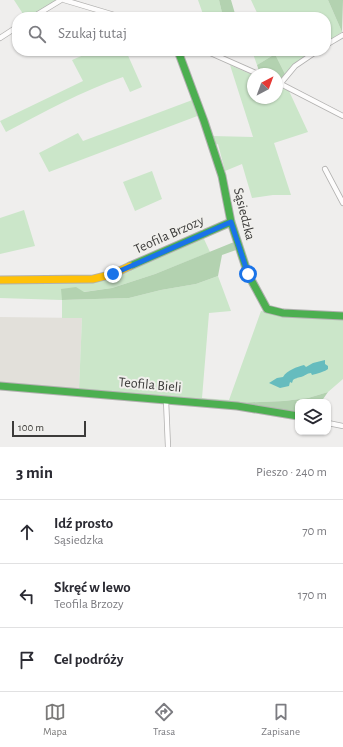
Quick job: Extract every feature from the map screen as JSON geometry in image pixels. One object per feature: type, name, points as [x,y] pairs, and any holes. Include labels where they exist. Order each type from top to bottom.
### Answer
[{"type":"street","points":[[41,12],[60,0]]},
{"type":"street","points":[[64,0],[104,12]]},
{"type":"street","points":[[0,38],[12,30]]},
{"type":"street","points":[[331,42],[343,35]]},
{"type":"street","name":"Sąsiedzka","points":[[180,56],[204,121],[222,176],[231,222],[248,274],[267,309],[283,313],[343,316]]},
{"type":"street","points":[[217,56],[247,69]]},
{"type":"street","points":[[283,79],[295,66],[310,56]]},
{"type":"street","points":[[283,85],[343,116]]},
{"type":"street","points":[[325,169],[343,203]]},
{"type":"street","name":"Teofila Brzozy","points":[[0,280],[93,279],[113,274],[231,222]]},
{"type":"street","name":"Teofila Bieli","points":[[0,386],[237,406],[295,416]]},
{"type":"street","points":[[166,400],[168,447]]},
{"type":"street","points":[[331,424],[343,426]]},
{"type":"shaded area","points":[[0,317],[82,318],[79,389],[0,382]]},
{"type":"green space","points":[[14,0],[55,0],[55,2],[38,12],[22,12]]},
{"type":"green space","points":[[198,0],[219,0],[222,12],[202,12]]},
{"type":"green space","points":[[219,0],[231,0],[235,12],[222,12]]},
{"type":"green space","points":[[251,0],[328,0],[342,32],[331,40],[331,12],[257,12]]},
{"type":"green space","points":[[328,0],[343,0],[342,32]]},
{"type":"green space","points":[[81,56],[128,56],[142,87],[130,92],[123,77],[78,95],[6,132],[0,121],[83,81],[72,60]]},
{"type":"green space","points":[[254,56],[272,56],[257,65]]},
{"type":"green space","points":[[272,56],[276,56],[282,68],[258,68],[257,65]]},
{"type":"green space","points":[[276,56],[306,56],[294,64],[285,74]]},
{"type":"green space","points":[[230,65],[247,72],[247,104],[283,104],[283,88],[289,91],[308,132],[274,143],[291,195],[273,195],[252,198],[242,164],[225,171],[218,144],[214,145],[212,136],[253,137]]},
{"type":"green space","points":[[195,99],[200,115],[49,172],[39,153],[78,133],[83,141]]},
{"type":"green space","points":[[152,171],[162,199],[135,211],[123,182]]},
{"type":"green space","points":[[24,210],[35,246],[0,254],[0,218]]},
{"type":"green space","points":[[201,237],[204,239],[210,252],[155,274],[112,288],[83,292],[62,289],[62,300],[0,298],[0,282],[91,282]]},
{"type":"green space","points":[[234,242],[236,250],[222,255],[218,276],[196,284],[161,290],[129,298],[62,300],[61,289],[76,287],[84,292],[112,288],[155,274]]},
{"type":"green space","points":[[218,276],[231,311],[209,313],[202,398],[229,400],[261,311],[337,320],[337,318],[343,319],[343,379],[328,392],[308,398],[284,401],[232,403],[79,389],[82,318],[62,318],[62,300],[129,298],[161,290],[196,284]]},
{"type":"green space","points":[[328,392],[323,399],[300,399]]},
{"type":"green space","points":[[295,400],[295,414],[232,403]]},
{"type":"water","points":[[325,360],[325,364],[328,366],[328,369],[316,374],[312,375],[310,373],[296,378],[292,383],[290,382],[289,386],[280,388],[269,383],[277,378],[283,377],[287,372],[295,368],[304,365],[306,367],[313,363]]},
{"type":"traffic: fast","points":[[180,56],[204,121],[222,176],[231,222],[248,274],[267,309],[283,313],[343,316]]},
{"type":"traffic: fast","points":[[130,266],[231,222]]},
{"type":"traffic: fast","points":[[0,386],[237,406],[295,416]]},
{"type":"traffic: slow","points":[[0,280],[93,279],[113,274],[130,266]]},
{"type":"route","points":[[113,274],[231,222],[248,274]]}]
